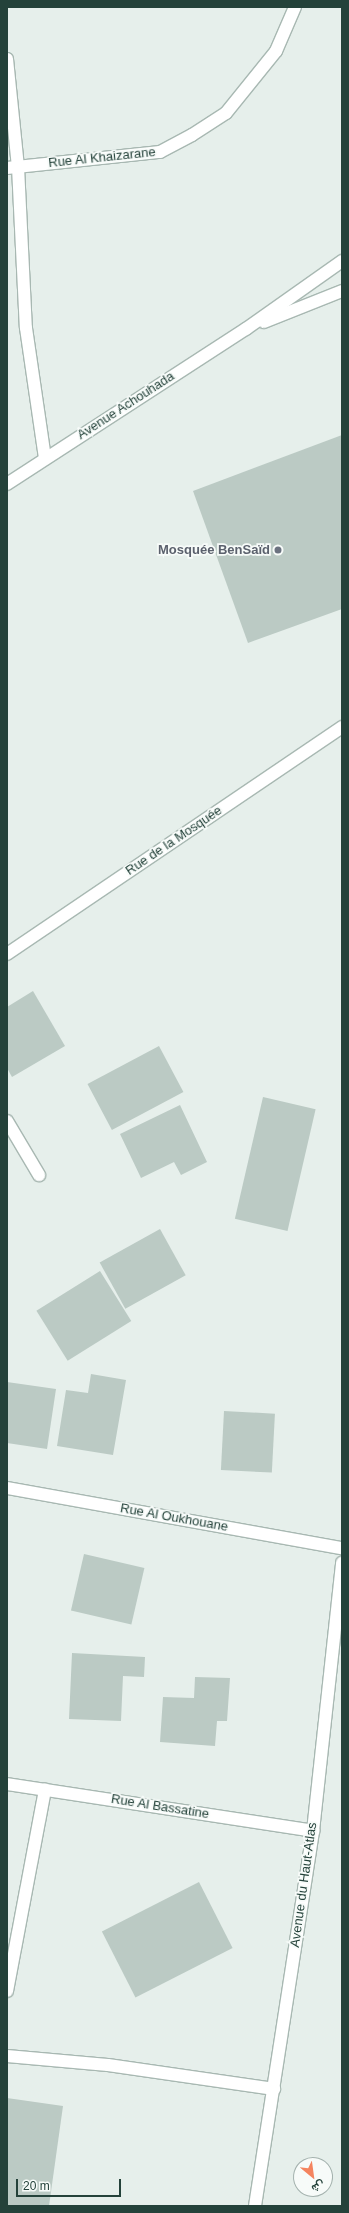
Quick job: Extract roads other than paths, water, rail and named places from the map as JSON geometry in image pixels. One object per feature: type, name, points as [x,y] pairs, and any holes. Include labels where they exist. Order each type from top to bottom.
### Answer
[{"type":"street","name":"Rue Al Khaizarane","points":[[12,168],[160,152],[192,135],[226,113],[271,57],[293,17],[295,7]]},
{"type":"street","points":[[7,59],[12,168],[26,328],[45,459]]},
{"type":"street","points":[[246,329],[342,261]]},
{"type":"street","points":[[246,329],[342,291]]},
{"type":"street","name":"Avenue Achouhada","points":[[7,484],[246,329]]},
{"type":"street","name":"Rue de la Mosquée","points":[[7,954],[342,727]]},
{"type":"street","points":[[7,1121],[39,1175]]},
{"type":"street","name":"Rue Al Oukhouane","points":[[7,1488],[342,1548]]},
{"type":"street","name":"Avenue du Haut-Atlas","points":[[255,2206],[313,1831],[342,1563]]},
{"type":"street","name":"Rue Al Bassatine","points":[[7,1784],[313,1831]]},
{"type":"street","points":[[7,1991],[45,1790]]},
{"type":"street","points":[[7,2056],[108,2065],[274,2089]]},
{"type":"place","name":"Mosquée BenSaïd","points":[[278,550]]}]
